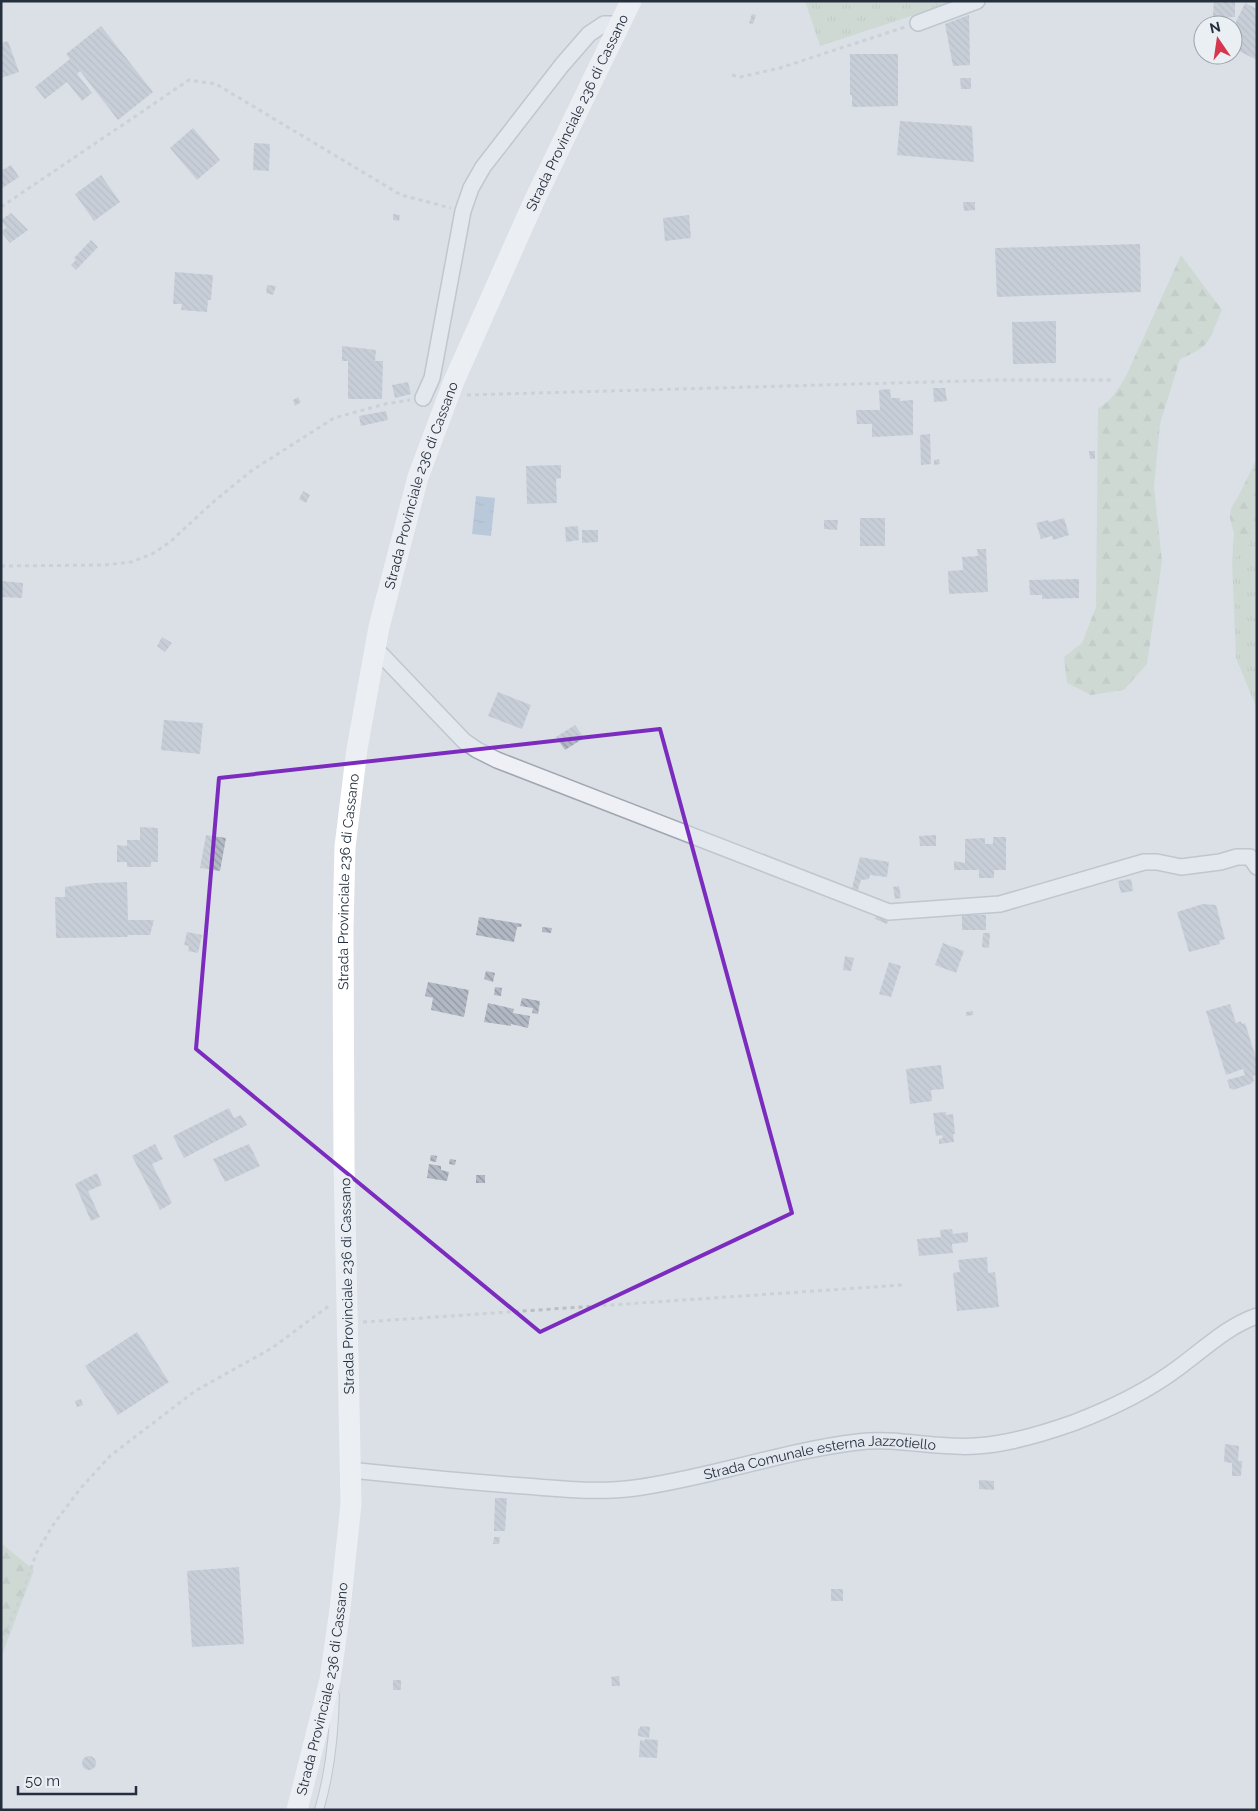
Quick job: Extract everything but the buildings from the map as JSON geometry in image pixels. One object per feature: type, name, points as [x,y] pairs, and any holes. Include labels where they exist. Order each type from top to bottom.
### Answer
[{"type":"main road","name":"Strada Provinciale 236 di Cassano","points":[[297,1810],[330,1680],[351,1504],[344,1132],[343,928],[345,847],[357,749],[375,648],[418,477],[451,390],[535,199],[630,1]]},
{"type":"main road","points":[[620,24],[644,1]]},
{"type":"street","points":[[918,23],[977,1]]},
{"type":"street","points":[[424,398],[432,378],[463,211],[471,188],[483,167],[562,65],[589,34],[604,24],[620,24]]},
{"type":"street","points":[[375,648],[464,741],[477,750],[570,789],[889,912],[1000,904],[1144,862],[1157,862],[1181,867],[1220,862],[1238,857],[1250,857],[1257,866]]},
{"type":"street","name":"Strada Comunale esterna Jazzotiello","points":[[350,1470],[449,1481],[584,1490],[632,1489],[685,1479],[782,1456],[858,1442],[876,1441],[975,1447],[1005,1443],[1071,1424],[1117,1406],[1176,1370],[1222,1334],[1257,1316]]},
{"type":"lane","points":[[319,1810],[323,1796],[334,1722],[335,1693],[330,1680]]},
{"type":"path","points":[[732,75],[747,76],[780,68],[918,23]]},
{"type":"path","points":[[1,207],[188,80],[216,84],[401,195],[463,211]]},
{"type":"path","points":[[451,390],[468,396],[999,380],[1111,380]]},
{"type":"path","points":[[1,566],[105,565],[131,562],[152,554],[170,542],[212,503],[251,471],[334,418],[385,404],[424,398]]},
{"type":"path","points":[[348,1323],[902,1285]]},
{"type":"path","points":[[1,1643],[22,1594],[36,1554],[53,1525],[80,1489],[110,1456],[194,1390],[272,1348],[347,1293]]},
{"type":"highlighted area","points":[[660,729],[792,1213],[540,1332],[196,1049],[219,778]]},
{"type":"green space","points":[[805,1],[957,1],[820,46]]},
{"type":"green space","points":[[1181,255],[1222,310],[1212,335],[1205,345],[1180,359],[1160,424],[1154,487],[1162,561],[1147,664],[1124,690],[1091,695],[1067,683],[1064,657],[1082,643],[1096,607],[1098,408],[1111,398],[1126,376]]},
{"type":"green space","points":[[1257,458],[1257,530],[1250,531],[1250,543],[1232,561],[1234,534],[1230,518],[1231,508]]},
{"type":"green space","points":[[1257,530],[1257,709],[1236,658],[1232,561],[1250,543],[1250,531]]},
{"type":"green space","points":[[1,1543],[34,1570],[1,1658]]},
{"type":"water","points":[[476,496],[495,498],[491,536],[472,534]]}]
